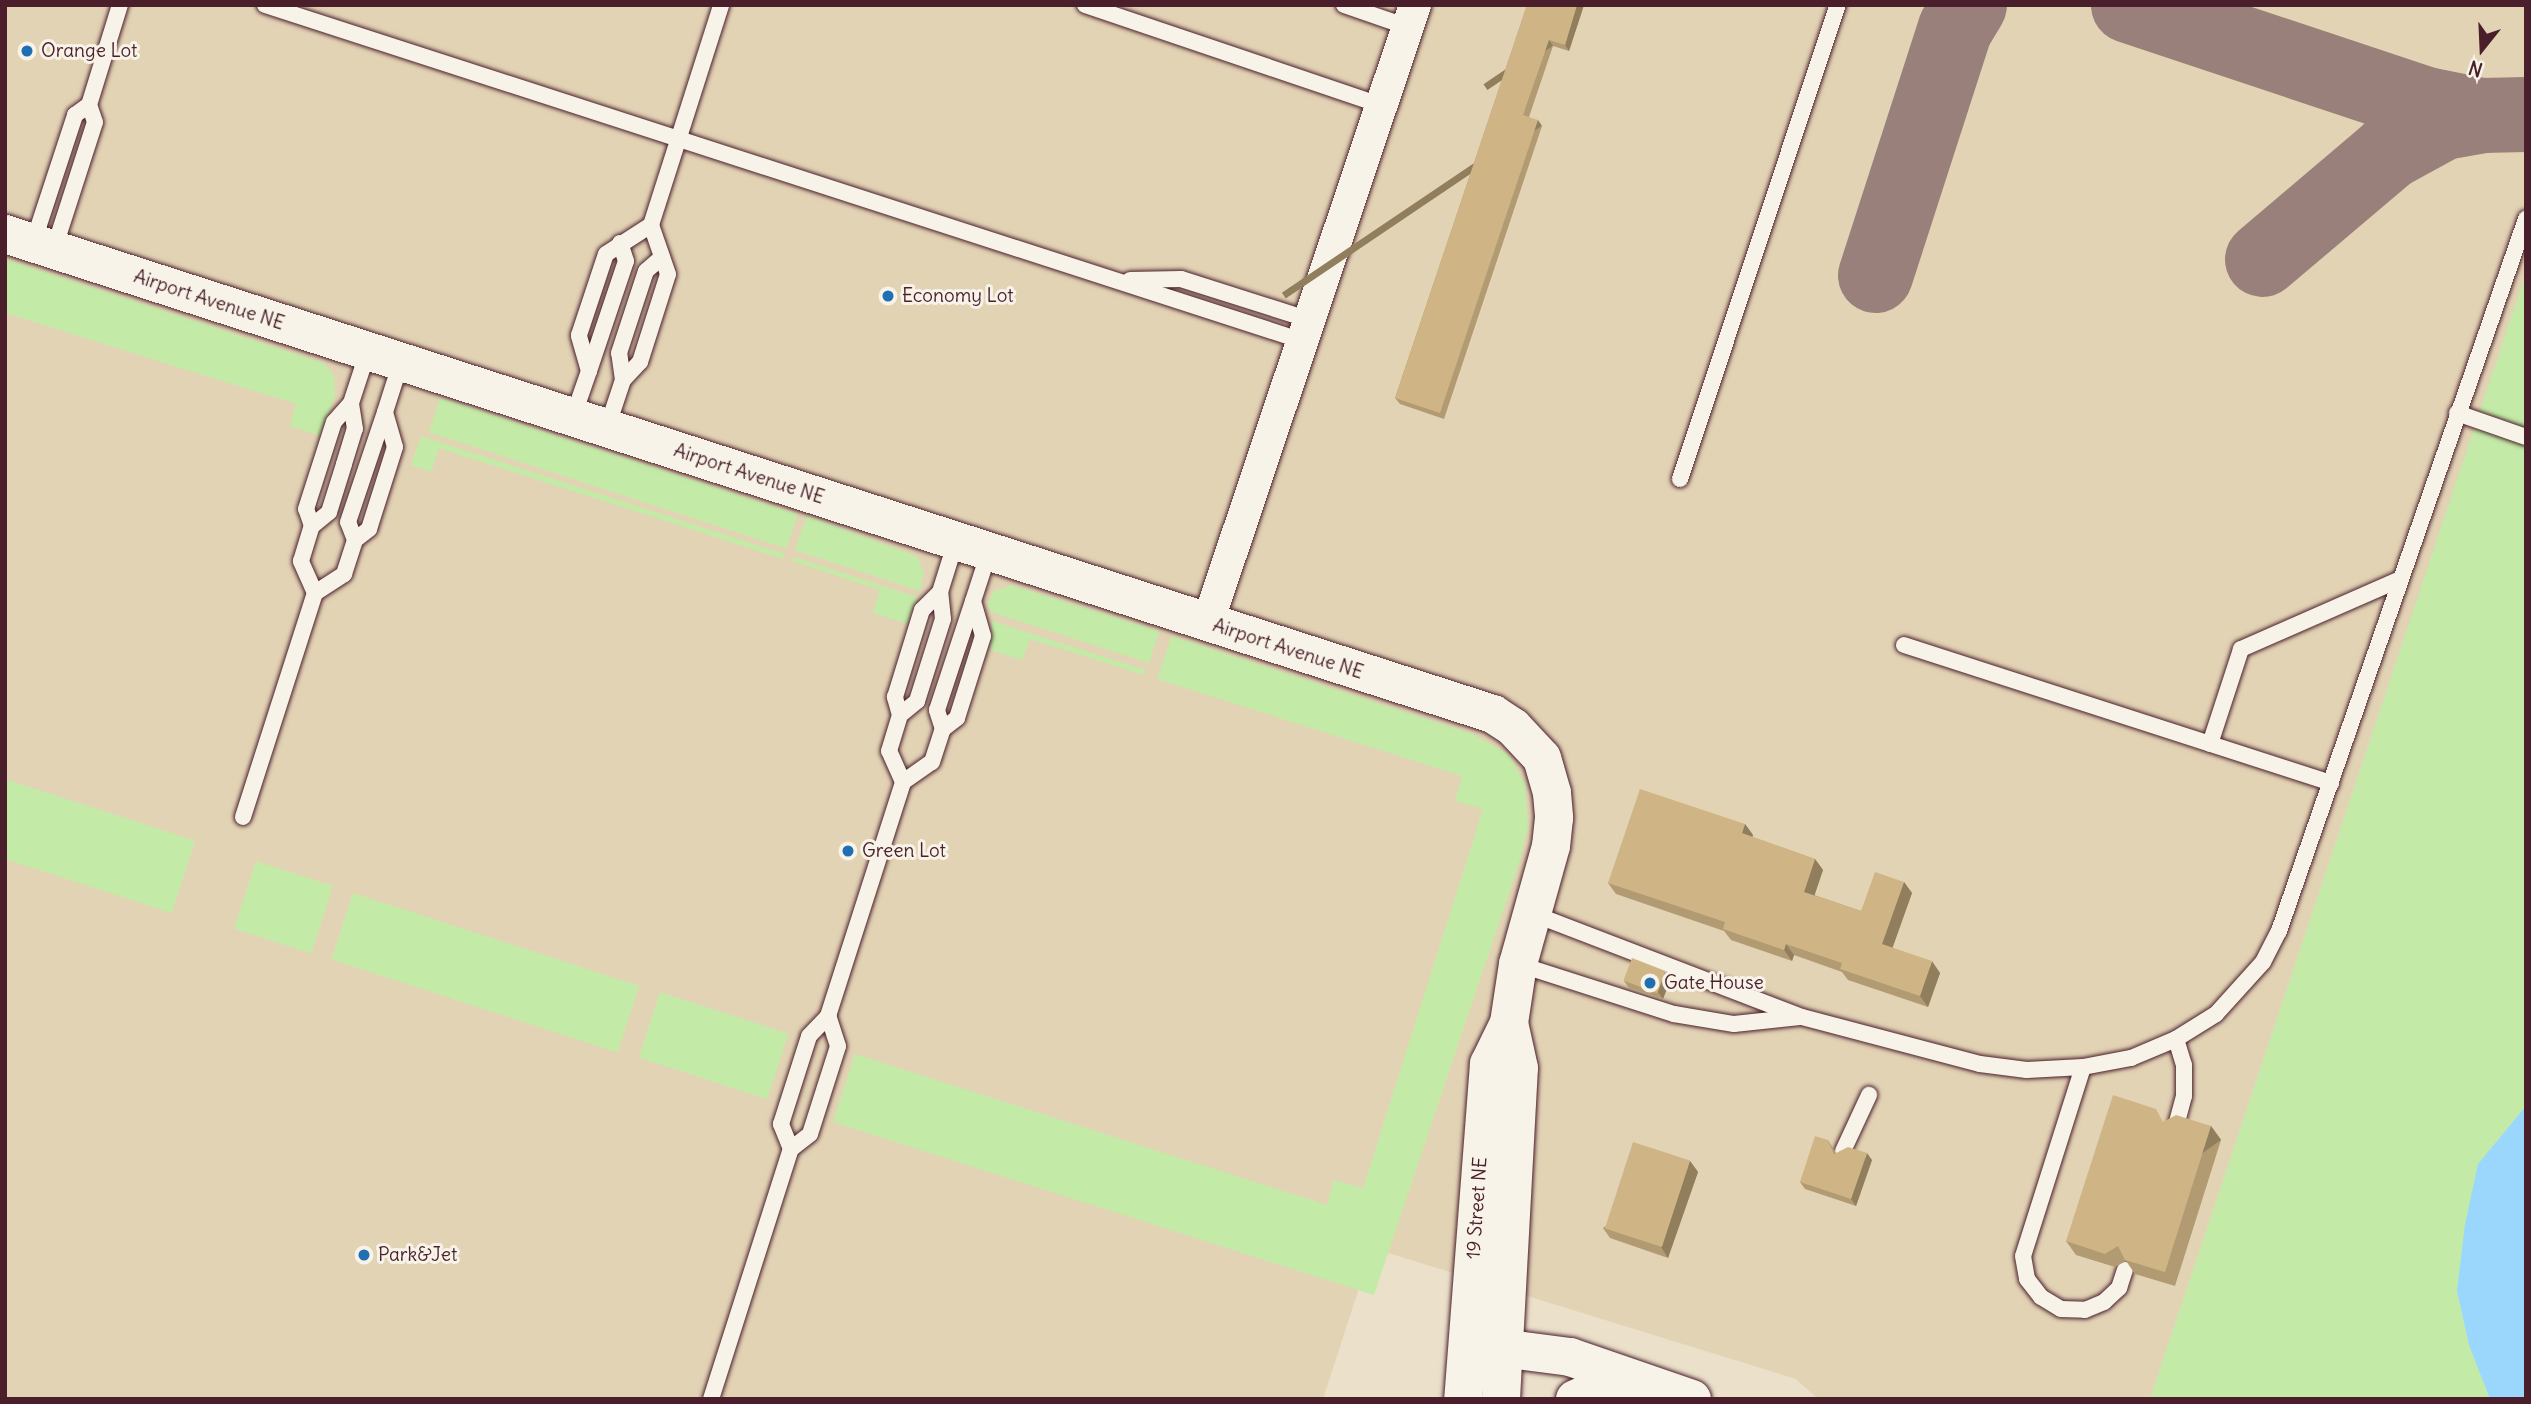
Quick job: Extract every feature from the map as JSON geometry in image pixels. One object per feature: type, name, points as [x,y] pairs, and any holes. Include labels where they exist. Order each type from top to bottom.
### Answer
[{"type":"street","points":[[1208,622],[1411,16]]},
{"type":"street","name":"Airport Avenue NE","points":[[31,242],[1493,715]]},
{"type":"street","name":"19 Street NE","points":[[1463,1399],[1489,1065],[1510,1023],[1518,964],[1551,846],[1552,793],[1536,750],[1513,727],[1493,715]]},
{"type":"street","name":"19 Street NE","points":[[1501,1399],[1519,1068],[1510,1023]]},
{"type":"street","points":[[1466,1344],[1570,1357],[1647,1381],[1692,1399]]},
{"type":"street","points":[[1575,1399],[1600,1388],[1647,1381]]},
{"type":"lane","points":[[31,242],[75,115],[89,105],[120,5]]},
{"type":"lane","points":[[265,5],[1116,280],[1181,279],[1307,330]]},
{"type":"lane","points":[[590,423],[640,362],[652,327],[668,275],[651,225],[721,5]]},
{"type":"lane","points":[[1085,5],[1380,105]]},
{"type":"lane","points":[[1344,5],[1411,16]]},
{"type":"lane","points":[[1680,479],[1838,5]]},
{"type":"lane","points":[[1531,913],[1802,1017],[1980,1064],[2027,1070],[2083,1067],[2131,1058],[2176,1038],[2216,1014],[2263,962],[2289,906],[2399,580],[2526,219]]},
{"type":"lane","points":[[590,423],[589,371],[579,335],[606,254],[651,225]]},
{"type":"lane","points":[[623,380],[619,354],[646,271],[663,257]]},
{"type":"lane","points":[[312,526],[306,509],[334,422],[385,356]]},
{"type":"lane","points":[[243,817],[315,593],[344,573],[355,540],[369,529],[395,447],[385,412],[385,356]]},
{"type":"lane","points":[[315,593],[301,561],[312,526],[329,512],[351,441],[351,403]]},
{"type":"lane","points":[[2457,413],[2526,437]]},
{"type":"lane","points":[[903,782],[889,751],[900,715],[895,697],[922,610],[940,592],[973,547]]},
{"type":"lane","points":[[791,1149],[781,1124],[809,1035],[828,1016],[903,782],[932,762],[943,729],[957,718],[984,636],[973,601],[973,547]]},
{"type":"lane","points":[[2210,744],[2241,649],[2399,580]]},
{"type":"lane","points":[[900,715],[917,701],[925,677],[943,619],[940,592]]},
{"type":"lane","points":[[1904,645],[2331,783]]},
{"type":"lane","points":[[1518,964],[1666,1012],[1734,1024],[1802,1017]]},
{"type":"lane","points":[[711,1399],[791,1149],[810,1134],[838,1046],[828,1016]]},
{"type":"lane","points":[[2176,1038],[2185,1065],[2184,1096],[2176,1126]]},
{"type":"lane","points":[[2083,1067],[2023,1256],[2027,1279],[2041,1297],[2061,1309],[2085,1310],[2104,1302],[2119,1288],[2125,1270]]},
{"type":"lane","points":[[1843,1151],[1869,1096]]},
{"type":"shaded area","points":[[5,5],[2526,5],[2526,1399],[1818,1399],[1796,1379],[1372,1248],[1323,1399],[5,1399]]},
{"type":"green space","points":[[5,259],[324,363],[334,376],[335,395],[321,436],[290,426],[296,404],[5,313]]},
{"type":"green space","points":[[2526,273],[2526,1399],[2150,1399]]},
{"type":"green space","points":[[440,398],[798,514],[786,548],[429,432]]},
{"type":"green space","points":[[421,436],[785,554],[783,559],[439,448],[431,472],[411,465]]},
{"type":"green space","points":[[807,516],[917,556],[924,573],[920,591],[795,550]]},
{"type":"green space","points":[[794,557],[917,597],[908,624],[873,613],[880,590],[792,561]]},
{"type":"green space","points":[[1012,585],[1159,631],[1149,663],[991,612],[987,605],[994,591]]},
{"type":"green space","points":[[992,621],[1145,670],[1144,675],[1030,639],[1022,660],[990,650]]},
{"type":"green space","points":[[1172,636],[1473,734],[1508,754],[1525,783],[1528,827],[1520,860],[1374,1295],[833,1122],[855,1054],[1327,1205],[1334,1180],[1363,1188],[1483,809],[1455,801],[1462,776],[1157,679]]},
{"type":"green space","points":[[5,779],[195,841],[172,913],[5,859]]},
{"type":"green space","points":[[256,861],[333,886],[311,954],[234,929]]},
{"type":"green space","points":[[353,893],[639,986],[618,1053],[331,960]]},
{"type":"green space","points":[[660,992],[788,1034],[767,1099],[639,1058]]},
{"type":"water","points":[[2526,1106],[2526,1399],[2490,1399],[2469,1345],[2457,1291],[2465,1224],[2478,1164]]},
{"type":"building","points":[[1527,5],[1577,5],[1565,45],[1549,40],[1523,115],[1538,120],[1440,413],[1395,398]]},
{"type":"building","points":[[1640,789],[1745,824],[1742,833],[1815,859],[1804,892],[1861,911],[1875,872],[1904,882],[1882,944],[1932,961],[1920,996],[1840,969],[1842,963],[1786,944],[1784,950],[1723,929],[1725,922],[1608,883]]},
{"type":"building","name":"Gate House","points":[[1632,958],[1666,971],[1657,993],[1623,980]]},
{"type":"building","points":[[2113,1095],[2156,1109],[2163,1122],[2176,1115],[2211,1126],[2165,1272],[2125,1260],[2118,1246],[2105,1254],[2066,1241]]},
{"type":"building","points":[[1815,1136],[1828,1140],[1834,1154],[1848,1147],[1867,1153],[1851,1199],[1800,1182]]},
{"type":"building","points":[[1633,1142],[1690,1161],[1662,1247],[1605,1229]]},
{"type":"taxiway","points":[[1875,275],[1955,28],[1969,5]]},
{"type":"taxiway","points":[[2128,5],[2426,104],[2481,115],[2526,114]]},
{"type":"taxiway","points":[[2262,259],[2388,152],[2443,122],[2481,115]]},
{"type":"place","name":"Orange Lot","points":[[27,51]]},
{"type":"place","name":"Economy Lot","points":[[888,296]]},
{"type":"place","name":"Green Lot","points":[[848,851]]},
{"type":"place","name":"Gate House","points":[[1650,983]]},
{"type":"place","name":"Park&Jet","points":[[364,1255]]}]
